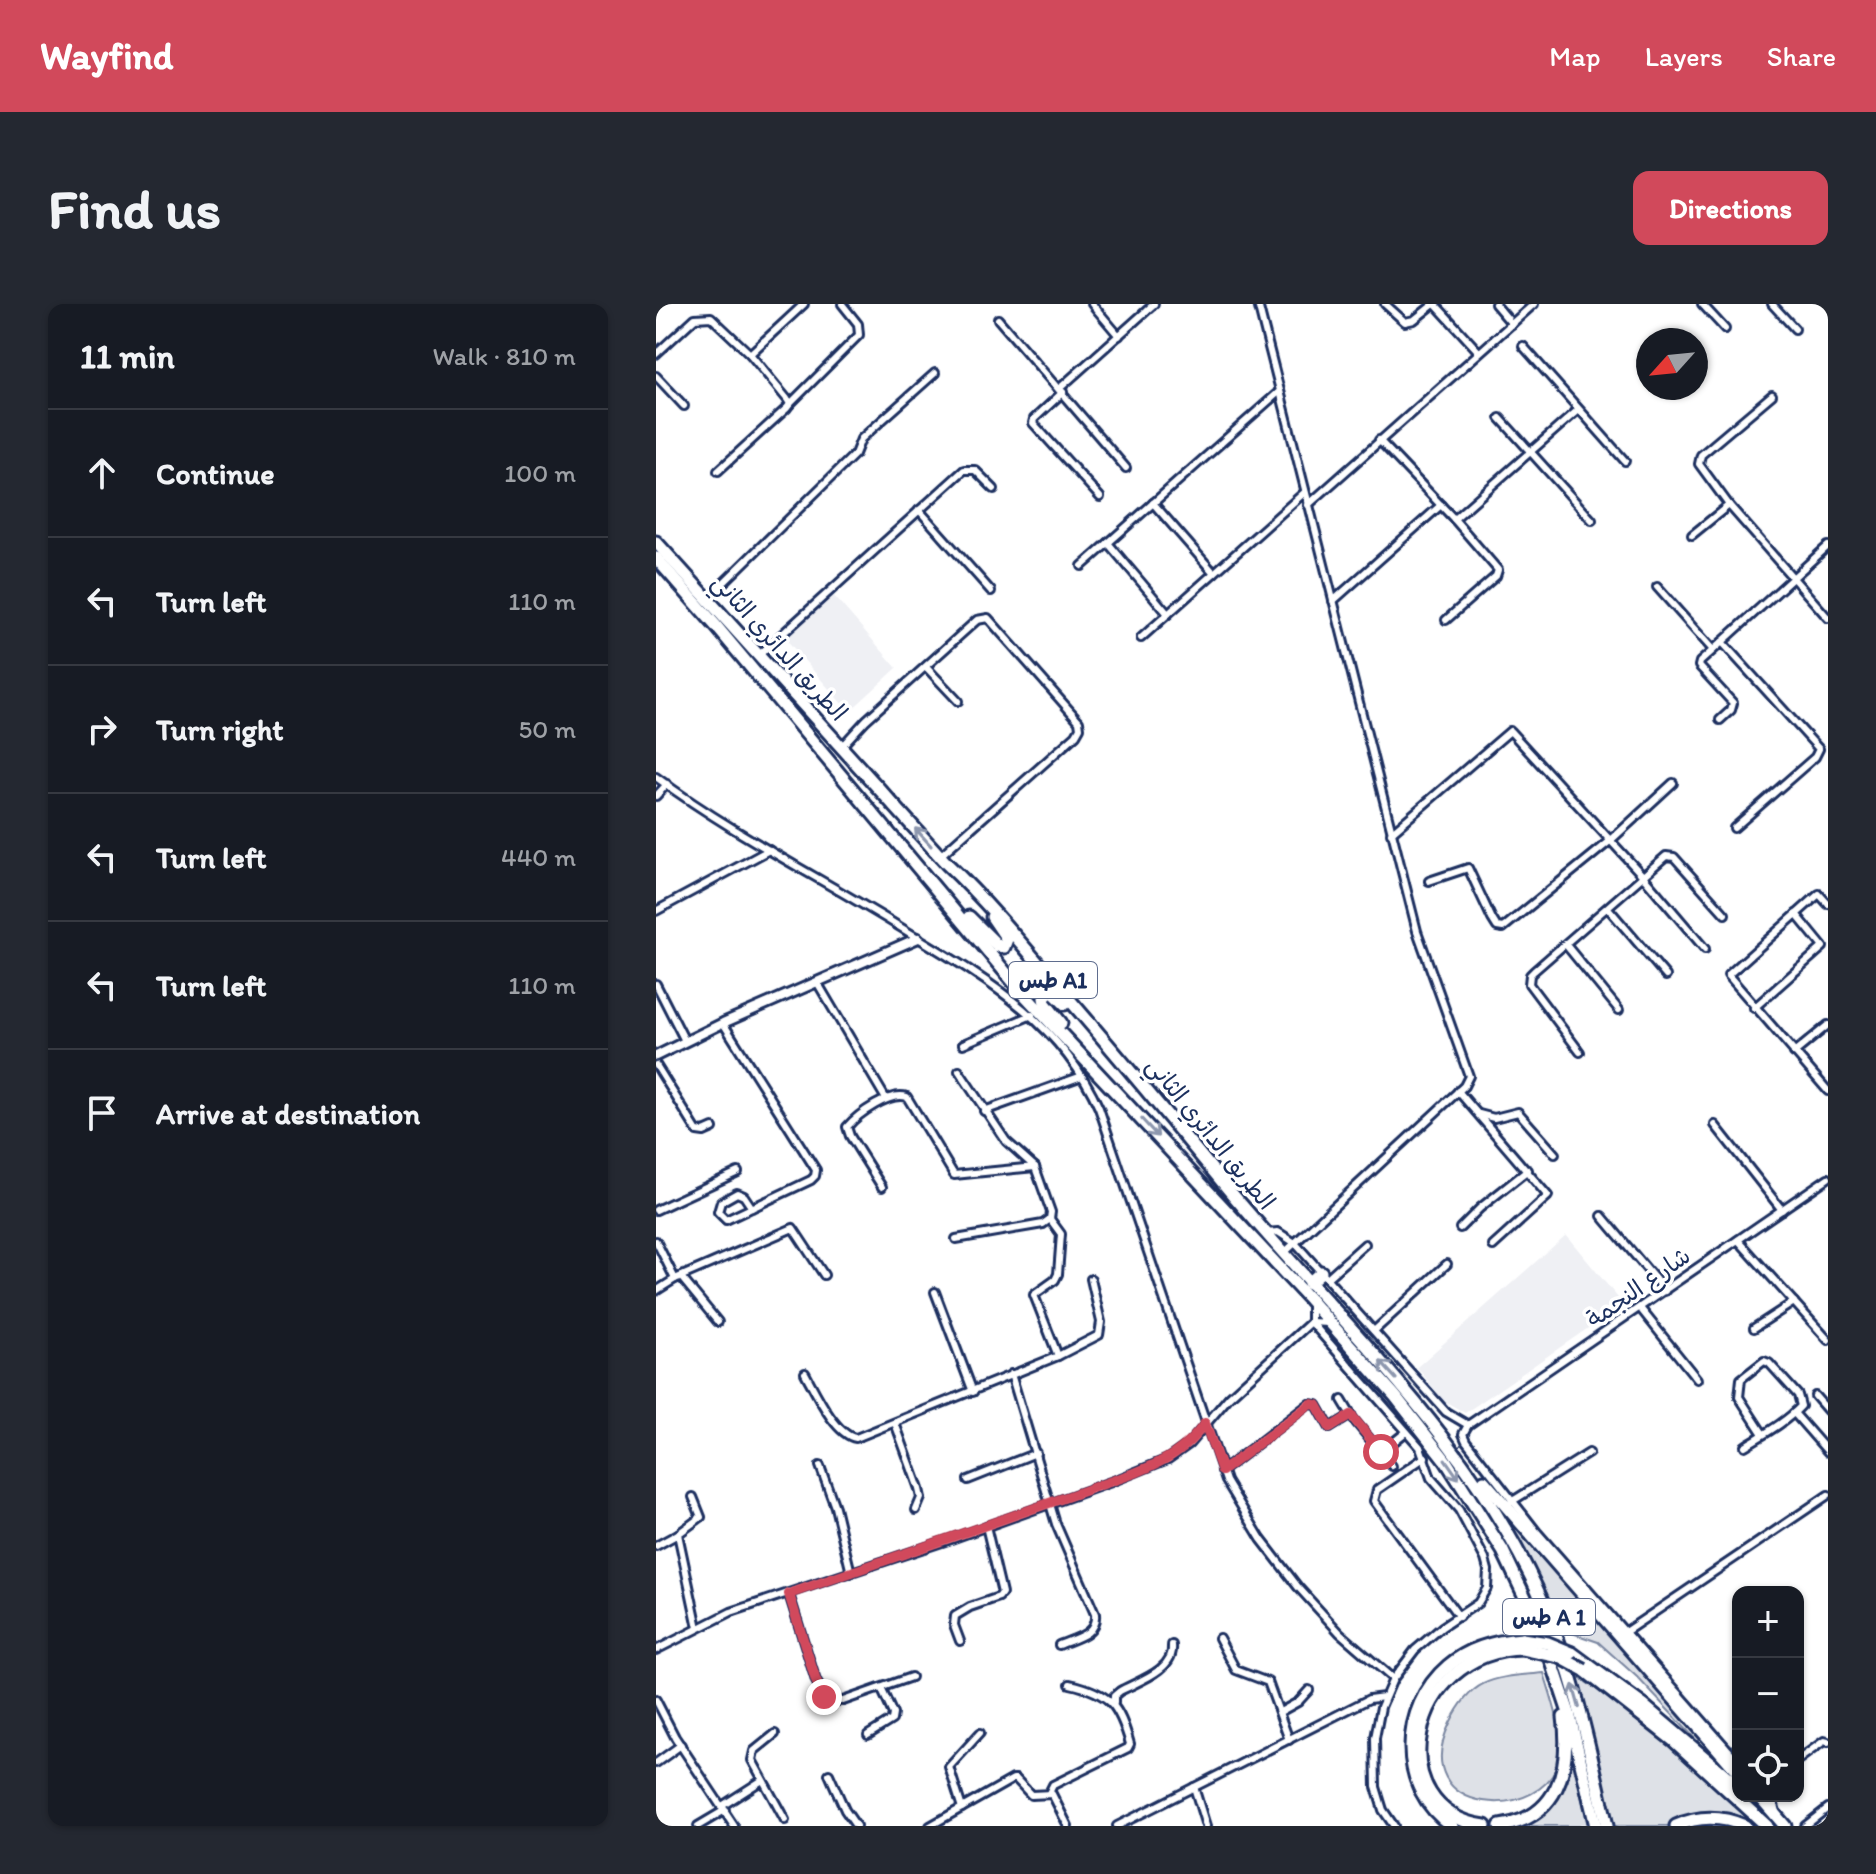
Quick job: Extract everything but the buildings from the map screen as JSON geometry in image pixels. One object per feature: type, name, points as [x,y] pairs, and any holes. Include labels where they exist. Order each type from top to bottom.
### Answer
[{"type":"highway","name":"الطريق الدائري الثاني","points":[[656,542],[944,860],[991,906],[1146,1087],[1265,1233],[1439,1430],[1500,1520],[1544,1605],[1576,1695],[1607,1826]]},
{"type":"highway","name":"الطريق الدائري الثاني","points":[[656,558],[949,902],[992,958],[1331,1323],[1421,1428],[1477,1507],[1525,1593],[1557,1673],[1596,1826]]},
{"type":"highway","points":[[758,676],[819,742],[970,919],[998,946],[1006,946],[1007,939],[944,860]]},
{"type":"highway","points":[[1124,1101],[1111,1080],[1046,1005],[1047,994],[1056,994],[1121,1066],[1146,1087]]},
{"type":"highway","points":[[1309,1283],[1324,1275]]},
{"type":"highway","points":[[1366,1384],[1376,1375]]},
{"type":"highway","points":[[1439,1430],[1732,1765]]},
{"type":"highway","points":[[1452,1826],[1426,1802],[1415,1779],[1410,1742],[1416,1713],[1435,1679],[1457,1659],[1483,1646],[1548,1643],[1572,1653],[1644,1706],[1732,1781]]},
{"type":"highway","points":[[1485,1826],[1457,1817],[1432,1795],[1420,1762],[1421,1727],[1436,1694],[1461,1667],[1522,1644],[1551,1653],[1584,1670],[1673,1740],[1767,1826]]},
{"type":"highway","points":[[1500,1826],[1536,1812],[1558,1787],[1566,1741],[1557,1673]]},
{"type":"highway","points":[[1767,1802],[1785,1826]]},
{"type":"highway","points":[[1676,1826],[1689,1820],[1714,1817],[1745,1826]]},
{"type":"street","points":[[750,354],[804,304]]},
{"type":"street","points":[[718,471],[859,335],[858,324],[842,304]]},
{"type":"street","points":[[1092,304],[1119,336]]},
{"type":"street","points":[[1100,497],[1033,423],[1034,419],[1154,304]]},
{"type":"street","points":[[1258,304],[1417,931],[1469,1076],[1458,1091],[1283,1254]]},
{"type":"street","points":[[1385,304],[1405,322],[1414,320],[1434,304],[1479,352]]},
{"type":"street","points":[[1495,304],[1512,324]]},
{"type":"street","points":[[1308,505],[1534,304]]},
{"type":"street","points":[[1702,304],[1725,329]]},
{"type":"street","points":[[1772,304],[1795,329]]},
{"type":"street","points":[[656,354],[691,321],[705,316],[718,322],[750,354],[790,404]]},
{"type":"street","points":[[998,319],[1126,468]]},
{"type":"street","points":[[1523,346],[1625,461]]},
{"type":"street","points":[[707,599],[855,454],[861,439],[935,373]]},
{"type":"street","points":[[656,376],[684,406]]},
{"type":"street","points":[[1082,566],[1280,391]]},
{"type":"street","points":[[1772,395],[1699,460],[1701,470],[1828,618]]},
{"type":"street","points":[[1454,519],[1578,410]]},
{"type":"street","points":[[1500,418],[1592,520]]},
{"type":"street","points":[[1379,440],[1498,570],[1496,576],[1446,620]]},
{"type":"street","points":[[758,656],[964,470],[970,468],[994,489]]},
{"type":"street","points":[[1141,638],[1305,492]]},
{"type":"street","points":[[1153,503],[1214,573]]},
{"type":"street","points":[[1333,601],[1441,505]]},
{"type":"street","points":[[1692,535],[1729,505]]},
{"type":"street","points":[[919,510],[991,591]]},
{"type":"street","points":[[1108,543],[1168,614]]},
{"type":"street","points":[[1720,720],[1731,710],[1733,703],[1699,664],[1828,546]]},
{"type":"street","points":[[1657,587],[1713,650]]},
{"type":"street","points":[[841,747],[977,620],[988,618],[1079,721],[1080,728],[944,860]]},
{"type":"street","points":[[1722,642],[1819,749],[1815,757],[1734,828]]},
{"type":"street","points":[[926,667],[958,701]]},
{"type":"street","points":[[1391,833],[1510,731],[1643,876],[1705,949]]},
{"type":"street","points":[[656,777],[769,850],[982,977],[1032,1015],[1082,1076],[1112,1144],[1222,1471],[1261,1539],[1298,1587],[1340,1633],[1393,1679]]},
{"type":"street","points":[[1429,881],[1468,868],[1492,919],[1497,927],[1503,928],[1610,841],[1673,783]]},
{"type":"street","points":[[656,796],[667,784]]},
{"type":"street","points":[[656,911],[769,850]]},
{"type":"street","points":[[1580,1052],[1529,980],[1530,975],[1670,854],[1725,914]]},
{"type":"street","points":[[1828,904],[1819,894],[1728,975],[1828,1091]]},
{"type":"street","points":[[1608,908],[1666,976]]},
{"type":"street","points":[[1754,1008],[1823,947],[1796,914]]},
{"type":"street","points":[[657,1056],[723,1023],[918,938]]},
{"type":"street","points":[[1566,945],[1619,1010]]},
{"type":"street","points":[[816,981],[886,1099]]},
{"type":"street","points":[[656,984],[685,1041]]},
{"type":"street","points":[[963,1044],[1032,1015]]},
{"type":"street","points":[[723,1023],[816,1170],[811,1180],[752,1208],[726,1220],[718,1212],[721,1202],[737,1193],[744,1196],[752,1208]]},
{"type":"street","points":[[1794,1053],[1828,1025]]},
{"type":"street","points":[[656,1065],[697,1131],[713,1128]]},
{"type":"street","points":[[959,1071],[1011,1148],[1035,1167],[1051,1212],[1050,1219],[1061,1234],[1058,1274],[1055,1280],[1034,1295],[1058,1356]]},
{"type":"street","points":[[984,1111],[1082,1076]]},
{"type":"street","points":[[1458,1091],[1547,1192],[1548,1198],[1493,1246]]},
{"type":"street","points":[[882,1187],[847,1127],[886,1099],[899,1095],[907,1097],[954,1175],[1035,1167]]},
{"type":"street","points":[[1477,1114],[1494,1118],[1518,1112],[1555,1154]]},
{"type":"street","points":[[1715,1125],[1782,1210]]},
{"type":"street","points":[[1460,1228],[1528,1170]]},
{"type":"street","points":[[656,1210],[738,1172]]},
{"type":"street","name":"شارع النجمة","points":[[1468,1425],[1828,1178]]},
{"type":"street","points":[[1602,1216],[1665,1291]]},
{"type":"street","points":[[956,1239],[1043,1224],[1050,1219]]},
{"type":"street","points":[[656,1291],[678,1278],[793,1228],[824,1275]]},
{"type":"street","points":[[1265,1233],[1278,1232],[1295,1243],[1446,1412],[1468,1425],[1463,1434],[1466,1441],[1511,1502],[1732,1751]]},
{"type":"street","points":[[1738,1240],[1828,1340]]},
{"type":"street","points":[[656,1241],[678,1278],[718,1322]]},
{"type":"street","points":[[1324,1275],[1365,1244]]},
{"type":"street","points":[[1374,1331],[1447,1264]]},
{"type":"street","points":[[805,1373],[835,1422],[848,1436],[856,1438],[1058,1356],[1099,1335],[1101,1330],[1091,1279]]},
{"type":"street","points":[[935,1292],[973,1392]]},
{"type":"street","points":[[1309,1299],[1311,1322],[1425,1457],[1431,1478],[1459,1510],[1487,1565],[1488,1582],[1474,1608],[1423,1642],[1393,1679],[1384,1697],[1376,1726],[1375,1779],[1380,1802],[1394,1826]]},
{"type":"street","points":[[1754,1328],[1794,1302]]},
{"type":"street","points":[[1640,1308],[1697,1379]]},
{"type":"street","points":[[656,1650],[731,1612],[986,1526],[1168,1459],[1189,1444],[1205,1423],[1311,1322],[1331,1323]]},
{"type":"street","points":[[1745,1446],[1763,1434],[1794,1413],[1801,1406],[1798,1395],[1769,1363],[1761,1363],[1741,1379],[1739,1397],[1763,1434]]},
{"type":"street","points":[[1011,1374],[1056,1524],[1096,1622],[1086,1634],[1059,1645]]},
{"type":"street","points":[[1815,1396],[1828,1411]]},
{"type":"street","points":[[1342,1400],[1392,1466]]},
{"type":"street","points":[[1222,1471],[1309,1404],[1317,1405],[1330,1428],[1351,1415]]},
{"type":"street","points":[[1794,1413],[1828,1452]]},
{"type":"street","points":[[895,1423],[919,1489],[921,1498],[916,1510]]},
{"type":"street","points":[[1381,1452],[1406,1432]]},
{"type":"street","points":[[968,1480],[1036,1453]]},
{"type":"street","points":[[1511,1502],[1589,1453]]},
{"type":"street","points":[[1425,1457],[1377,1490],[1374,1501],[1459,1617]]},
{"type":"street","points":[[820,1466],[835,1507],[851,1573]]},
{"type":"street","points":[[656,1546],[701,1517],[693,1497]]},
{"type":"street","points":[[1625,1632],[1826,1499]]},
{"type":"street","points":[[960,1641],[954,1625],[955,1616],[1002,1593],[986,1526]]},
{"type":"street","points":[[678,1534],[698,1628]]},
{"type":"street","points":[[789,1594],[816,1681],[824,1697],[831,1702],[911,1677]]},
{"type":"street","points":[[1219,1638],[1236,1670],[1268,1682],[1289,1740]]},
{"type":"street","points":[[1049,1793],[1056,1783],[1130,1746],[1114,1696],[1167,1664],[1173,1653],[1172,1645]]},
{"type":"street","points":[[1070,1684],[1096,1690],[1114,1703]]},
{"type":"street","points":[[868,1735],[892,1720],[893,1714],[881,1688]]},
{"type":"street","points":[[1280,1712],[1298,1702],[1309,1690]]},
{"type":"street","points":[[1117,1826],[1369,1699],[1384,1697]]},
{"type":"street","points":[[656,1700],[681,1745],[734,1826]]},
{"type":"street","points":[[962,1808],[949,1767],[980,1733]]},
{"type":"street","points":[[775,1734],[752,1753],[752,1760],[785,1820]]},
{"type":"street","points":[[1804,1756],[1824,1741],[1828,1742]]},
{"type":"street","points":[[656,1763],[681,1745]]},
{"type":"street","points":[[829,1774],[856,1826]]},
{"type":"street","points":[[936,1825],[1016,1779],[1031,1795],[1049,1793],[1054,1796],[1068,1826]]},
{"type":"street","points":[[698,1826],[761,1781]]},
{"type":"street","points":[[1194,1787],[1206,1826]]},
{"type":"street","points":[[1805,1826],[1828,1808]]},
{"type":"shaded area","points":[[834,596],[897,668],[849,712],[785,638]]},
{"type":"shaded area","points":[[1566,1235],[1623,1304],[1465,1413],[1443,1400],[1417,1367]]},
{"type":"shaded area","points":[[1504,1514],[1600,1619],[1732,1773],[1598,1642],[1560,1629]]},
{"type":"shaded area","points":[[1544,1673],[1561,1746],[1550,1779],[1531,1794],[1508,1801],[1483,1801],[1461,1793],[1446,1778],[1441,1754],[1450,1723],[1459,1707],[1477,1687],[1488,1682]]},
{"type":"shaded area","points":[[1576,1676],[1648,1727],[1760,1826],[1734,1818],[1686,1817],[1669,1826],[1614,1826]]},
{"type":"shaded area","points":[[1568,1736],[1588,1826],[1520,1826],[1545,1810],[1558,1790]]},
{"type":"route","points":[[824,1697],[816,1681],[789,1594],[1135,1473],[1176,1454],[1189,1444],[1205,1423],[1222,1471],[1311,1404],[1317,1405],[1330,1428],[1351,1415],[1381,1452]]}]
